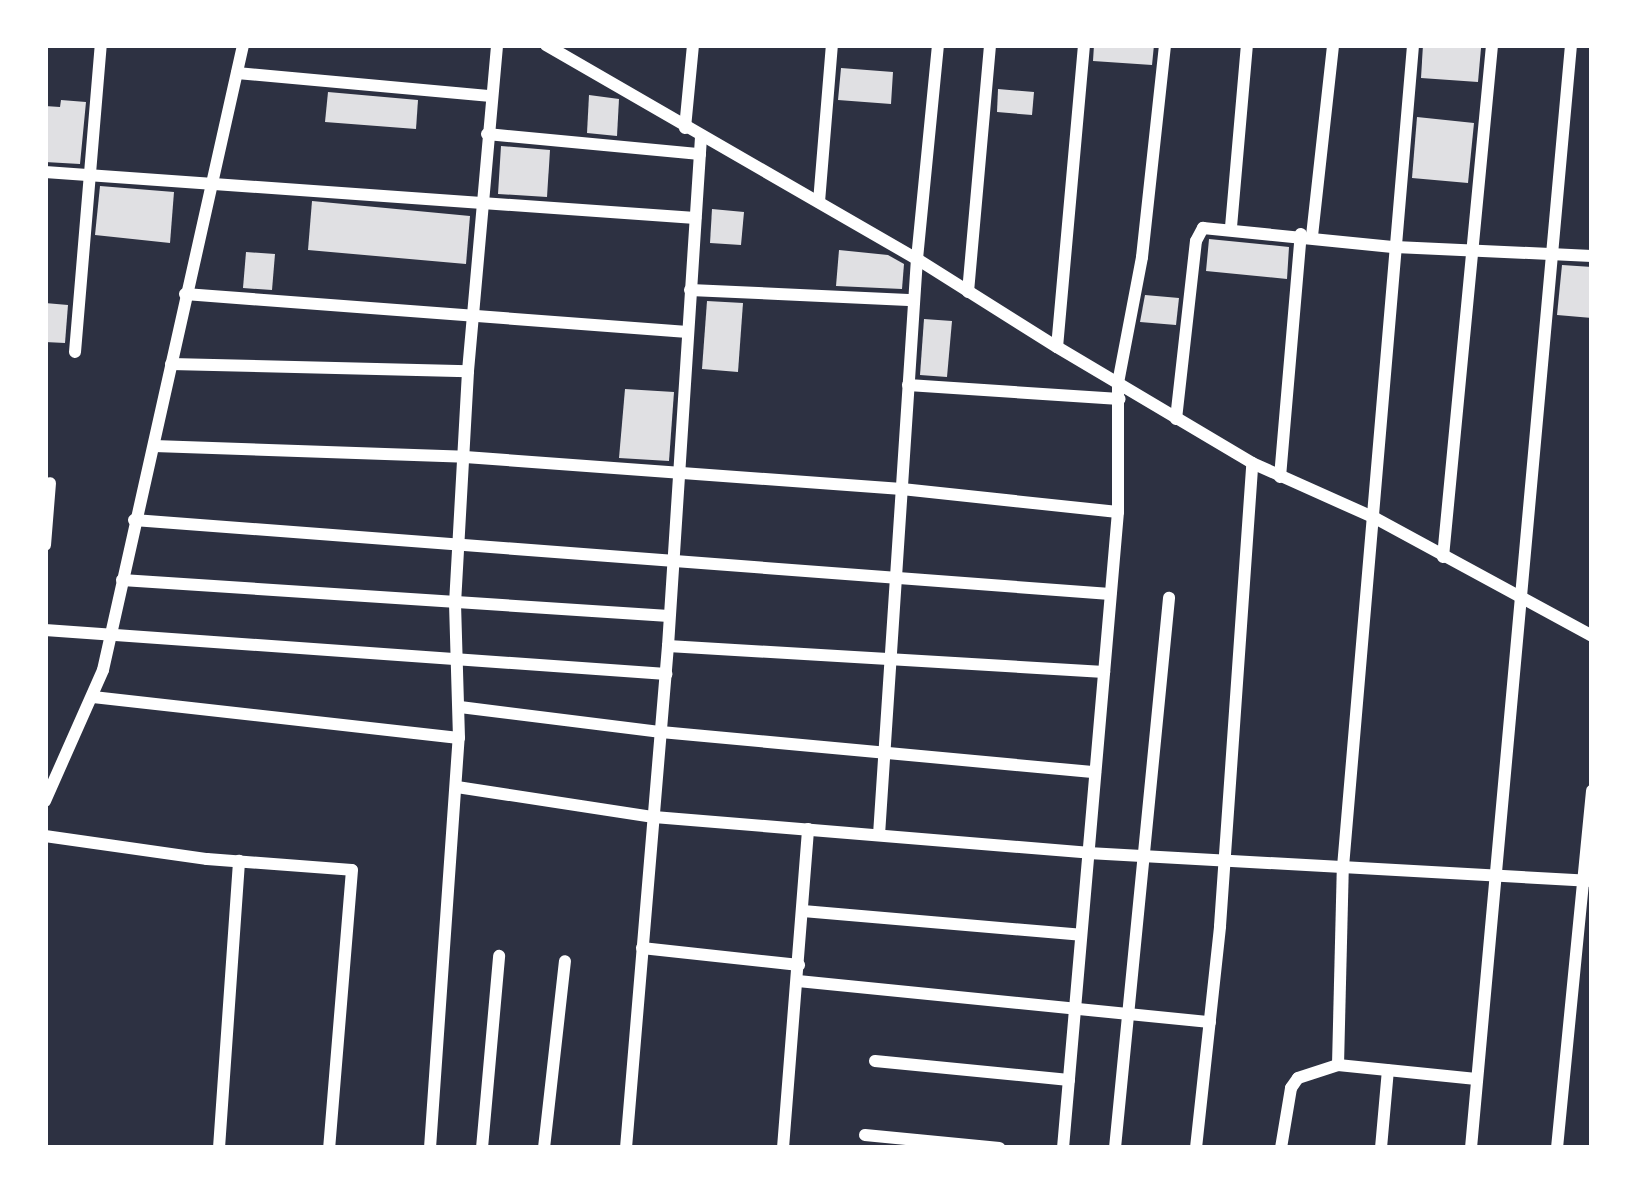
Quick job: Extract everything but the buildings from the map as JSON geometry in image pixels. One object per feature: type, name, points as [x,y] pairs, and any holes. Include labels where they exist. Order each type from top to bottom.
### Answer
[{"type":"street","points":[[75,352],[101,45]]},
{"type":"street","points":[[45,801],[93,698],[110,636],[243,45]]},
{"type":"street","points":[[430,1148],[457,787],[460,707],[455,604],[467,371],[497,45]]},
{"type":"street","points":[[546,45],[916,259],[1252,464],[1375,518],[1521,602],[1592,636]]},
{"type":"street","points":[[685,128],[693,45]]},
{"type":"street","points":[[819,202],[832,45]]},
{"type":"street","points":[[879,835],[916,259],[938,45]]},
{"type":"street","points":[[968,292],[990,45]]},
{"type":"street","points":[[1057,347],[1084,45]]},
{"type":"street","points":[[1063,1148],[1118,512],[1118,383],[1142,257],[1165,45]]},
{"type":"street","points":[[1231,227],[1247,45]]},
{"type":"street","points":[[1280,477],[1306,235],[1333,45]]},
{"type":"street","points":[[1338,1065],[1343,867],[1413,45]]},
{"type":"street","points":[[1442,557],[1492,45]]},
{"type":"street","points":[[1471,1148],[1571,45]]},
{"type":"street","points":[[237,73],[491,96]]},
{"type":"street","points":[[487,134],[700,154]]},
{"type":"street","points":[[626,1148],[662,732],[701,137]]},
{"type":"street","points":[[45,172],[695,218]]},
{"type":"street","points":[[1176,418],[1196,241],[1203,228],[1231,227],[1396,247],[1592,256]]},
{"type":"street","points":[[690,290],[914,300]]},
{"type":"street","points":[[185,295],[688,332]]},
{"type":"street","points":[[171,364],[467,371]]},
{"type":"street","points":[[908,385],[1120,399]]},
{"type":"street","points":[[154,446],[465,457],[902,489],[1118,512]]},
{"type":"street","points":[[1196,1148],[1224,861],[1252,464]]},
{"type":"street","points":[[45,545],[50,483]]},
{"type":"street","points":[[134,520],[1110,594]]},
{"type":"street","points":[[122,580],[669,616]]},
{"type":"street","points":[[1115,1148],[1168,598]]},
{"type":"street","points":[[45,630],[665,674]]},
{"type":"street","points":[[668,646],[1104,672]]},
{"type":"street","points":[[93,698],[459,738]]},
{"type":"street","points":[[460,707],[662,732],[1095,772]]},
{"type":"street","points":[[457,787],[654,817],[1088,853],[1588,881]]},
{"type":"street","points":[[1557,1148],[1588,881],[1592,791]]},
{"type":"street","points":[[783,1148],[808,829]]},
{"type":"street","points":[[45,836],[352,870],[329,1148]]},
{"type":"street","points":[[220,1148],[239,861]]},
{"type":"street","points":[[803,911],[1081,934]]},
{"type":"street","points":[[642,948],[799,965]]},
{"type":"street","points":[[482,1148],[499,956]]},
{"type":"street","points":[[544,1148],[565,961]]},
{"type":"street","points":[[798,981],[1210,1022]]},
{"type":"street","points":[[875,1061],[1069,1080]]},
{"type":"street","points":[[1281,1148],[1291,1088],[1298,1078],[1338,1065],[1476,1079]]},
{"type":"street","points":[[1382,1148],[1388,1070]]},
{"type":"street","points":[[865,1135],[1000,1148]]}]
